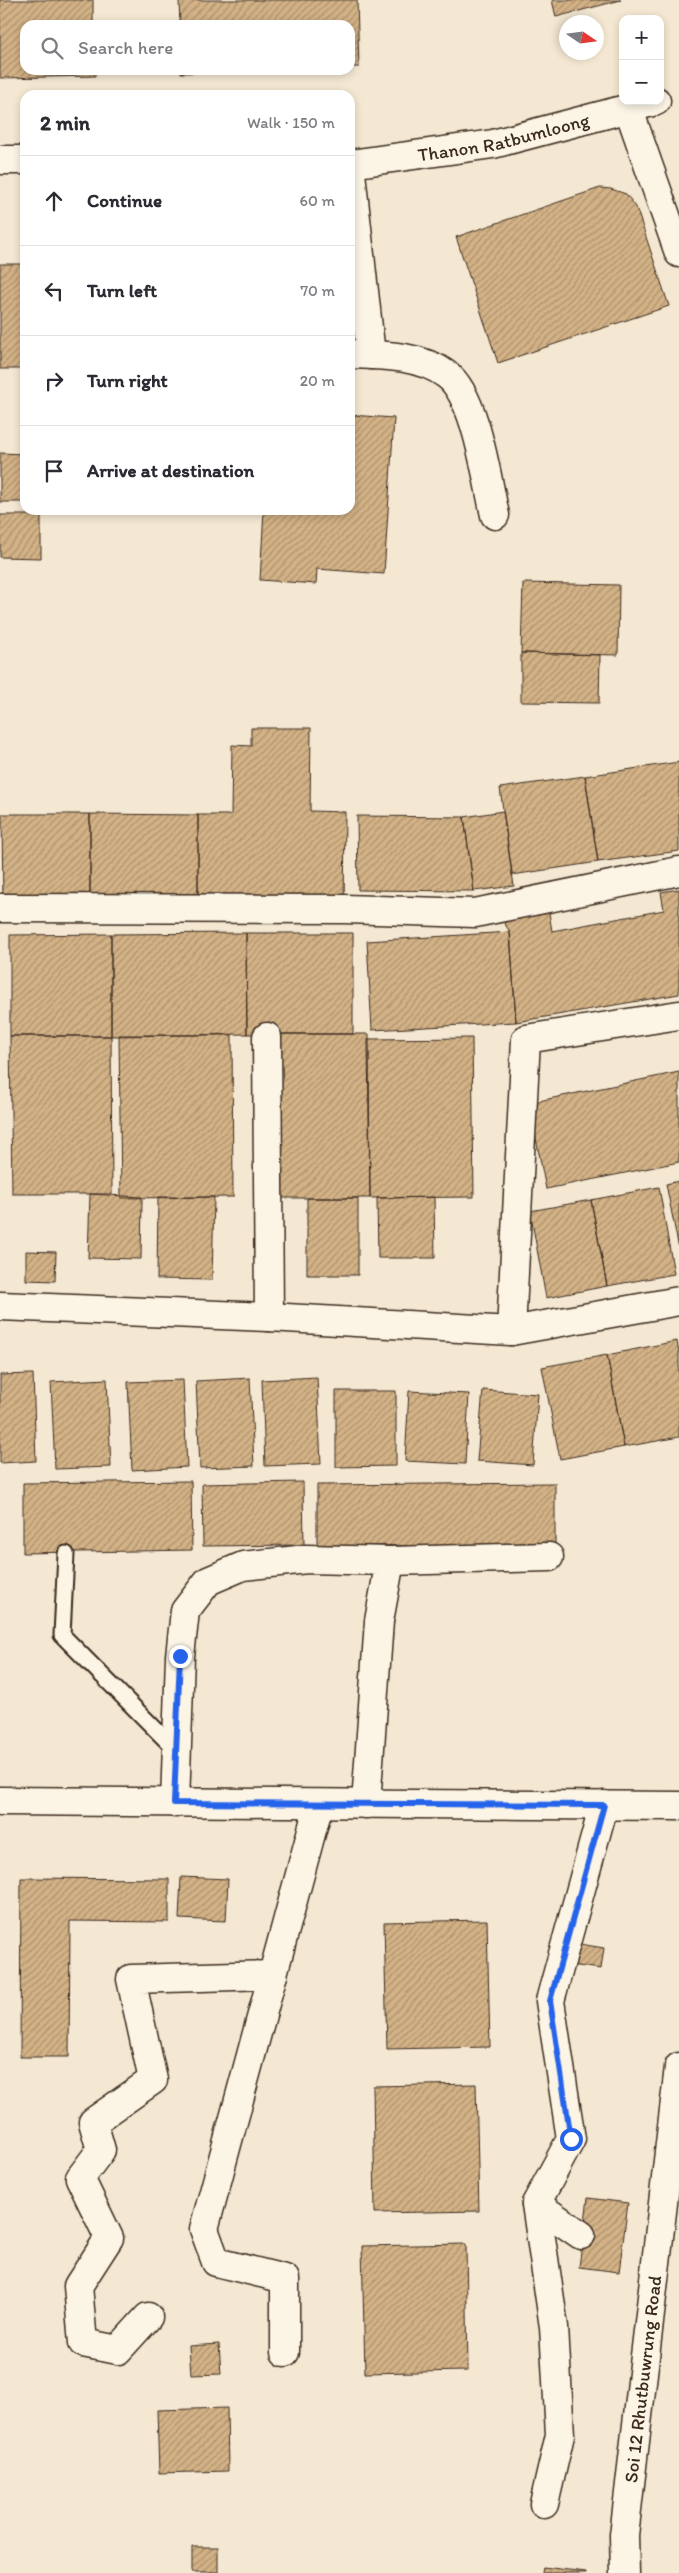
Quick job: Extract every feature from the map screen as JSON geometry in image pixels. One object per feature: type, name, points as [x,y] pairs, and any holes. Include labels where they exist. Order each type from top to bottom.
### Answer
[{"type":"street","points":[[664,99],[679,94]]},
{"type":"street","name":"Thanon Ratbumloong","points":[[355,163],[494,144],[644,105]]},
{"type":"street","points":[[629,110],[679,253]]},
{"type":"street","points":[[0,160],[20,160]]},
{"type":"street","points":[[355,260],[360,355],[416,360],[447,375],[462,394],[475,424],[495,515]]},
{"type":"street","points":[[0,908],[334,909],[475,913],[679,872]]},
{"type":"street","points":[[511,1331],[526,1039],[679,1015]]},
{"type":"street","points":[[267,1038],[269,1316]]},
{"type":"street","points":[[0,1306],[269,1316],[511,1331],[679,1301]]},
{"type":"street","points":[[174,1803],[180,1656],[185,1611],[208,1581],[242,1566],[307,1559],[390,1560],[549,1557]]},
{"type":"street","points":[[366,1804],[379,1621],[390,1560]]},
{"type":"street","points":[[0,1801],[679,1806]]},
{"type":"street","points":[[284,2352],[285,2279],[216,2262],[204,2229],[319,1804]]},
{"type":"street","points":[[544,2504],[560,2435],[554,2327],[536,2204],[571,2139],[550,2001],[604,1805]]},
{"type":"street","points":[[148,2318],[118,2350],[83,2343],[78,2286],[109,2238],[80,2178],[101,2150],[93,2122],[153,2080],[131,1979],[273,1975]]},
{"type":"street","name":"Soi 12 Rhutbuwrung Road","points":[[625,2573],[624,2535],[679,2067]]},
{"type":"street","points":[[536,2204],[580,2235]]},
{"type":"lane","points":[[66,1554],[62,1635],[177,1751]]},
{"type":"building","points":[[0,0],[93,0],[93,20],[20,20],[20,75],[95,76],[0,78]]},
{"type":"building","points":[[179,0],[357,0],[359,67],[355,67],[355,20],[180,20]]},
{"type":"building","points":[[552,0],[621,0],[559,15],[556,17]]},
{"type":"building","points":[[600,188],[626,194],[636,207],[669,306],[498,363],[456,237]]},
{"type":"building","points":[[0,264],[20,264],[20,369],[0,369]]},
{"type":"building","points":[[355,415],[394,418],[384,574],[317,569],[316,584],[260,580],[264,515],[355,515]]},
{"type":"building","points":[[0,453],[20,454],[20,502],[0,502]]},
{"type":"building","points":[[0,515],[41,515],[41,558],[0,557]]},
{"type":"building","points":[[523,583],[619,585],[618,655],[521,653]]},
{"type":"building","points":[[521,653],[600,655],[599,703],[521,702]]},
{"type":"building","points":[[251,728],[311,728],[310,811],[345,812],[344,909],[198,908],[198,815],[231,815],[232,745],[251,746]]},
{"type":"building","points":[[679,762],[679,851],[598,862],[585,776]]},
{"type":"building","points":[[585,776],[598,862],[512,875],[500,788]]},
{"type":"building","points":[[503,811],[514,886],[474,891],[464,817]]},
{"type":"building","points":[[2,814],[90,814],[90,907],[3,908]]},
{"type":"building","points":[[90,814],[198,815],[198,908],[90,907]]},
{"type":"building","points":[[357,816],[464,817],[474,891],[358,890]]},
{"type":"building","points":[[679,889],[679,994],[516,1022],[510,932],[503,921],[549,913],[552,931],[664,910],[661,892]]},
{"type":"building","points":[[510,932],[516,1022],[372,1030],[367,941]]},
{"type":"building","points":[[246,933],[353,933],[353,1034],[247,1034]]},
{"type":"building","points":[[246,933],[247,1034],[111,1036],[111,934]]},
{"type":"building","points":[[111,934],[111,1036],[10,1036],[10,935]]},
{"type":"building","points":[[277,1034],[369,1034],[370,1198],[279,1198]]},
{"type":"building","points":[[119,1035],[232,1035],[233,1197],[121,1198]]},
{"type":"building","points":[[10,1036],[111,1036],[112,1194],[12,1194]]},
{"type":"building","points":[[472,1038],[474,1197],[370,1198],[368,1039]]},
{"type":"building","points":[[679,1072],[679,1162],[546,1189],[529,1103]]},
{"type":"building","points":[[679,1181],[679,1249],[666,1184]]},
{"type":"building","points":[[659,1187],[674,1274],[607,1286],[591,1200]]},
{"type":"building","points":[[90,1194],[142,1197],[141,1259],[88,1258]]},
{"type":"building","points":[[158,1197],[214,1197],[212,1280],[157,1279]]},
{"type":"building","points":[[434,1197],[435,1258],[378,1258],[377,1198]]},
{"type":"building","points":[[307,1198],[358,1198],[358,1275],[307,1275]]},
{"type":"building","points":[[591,1200],[607,1286],[546,1298],[530,1211]]},
{"type":"building","points":[[26,1251],[56,1252],[55,1281],[26,1280]]},
{"type":"building","points":[[677,1341],[679,1353],[679,1437],[624,1447],[607,1355]]},
{"type":"building","points":[[607,1355],[624,1447],[560,1459],[542,1367]]},
{"type":"building","points":[[33,1374],[36,1461],[0,1463],[0,1375]]},
{"type":"building","points":[[317,1377],[321,1464],[265,1466],[262,1380]]},
{"type":"building","points":[[250,1378],[254,1466],[200,1468],[196,1381]]},
{"type":"building","points":[[107,1379],[111,1467],[55,1469],[51,1382]]},
{"type":"building","points":[[183,1380],[187,1467],[132,1470],[128,1382]]},
{"type":"building","points":[[483,1390],[538,1394],[533,1465],[477,1461]]},
{"type":"building","points":[[336,1391],[396,1391],[396,1466],[336,1467]]},
{"type":"building","points":[[409,1391],[469,1394],[465,1464],[405,1461]]},
{"type":"building","points":[[191,1481],[192,1550],[23,1553],[23,1483]]},
{"type":"building","points":[[303,1482],[304,1545],[203,1546],[202,1484]]},
{"type":"building","points":[[555,1483],[555,1545],[317,1546],[317,1485]]},
{"type":"building","points":[[181,1877],[228,1879],[226,1921],[179,1919]]},
{"type":"building","points":[[21,1878],[169,1879],[169,1922],[70,1921],[69,2057],[20,2057]]},
{"type":"building","points":[[487,1920],[490,2047],[387,2049],[384,1922]]},
{"type":"building","points":[[573,1943],[604,1948],[601,1969],[570,1965]]},
{"type":"building","points":[[476,2084],[479,2211],[375,2213],[373,2086]]},
{"type":"building","points":[[588,2198],[628,2203],[619,2272],[579,2267]]},
{"type":"building","points":[[466,2244],[468,2371],[365,2373],[362,2246]]},
{"type":"building","points":[[219,2344],[221,2374],[191,2375],[189,2346]]},
{"type":"building","points":[[227,2408],[228,2471],[159,2473],[157,2410]]},
{"type":"building","points":[[192,2547],[218,2547],[218,2572],[192,2572]]},
{"type":"building","points":[[543,2567],[586,2572],[586,2573],[542,2573]]},
{"type":"route","points":[[180,1656],[174,1803],[604,1805],[550,2001],[571,2139]]}]
